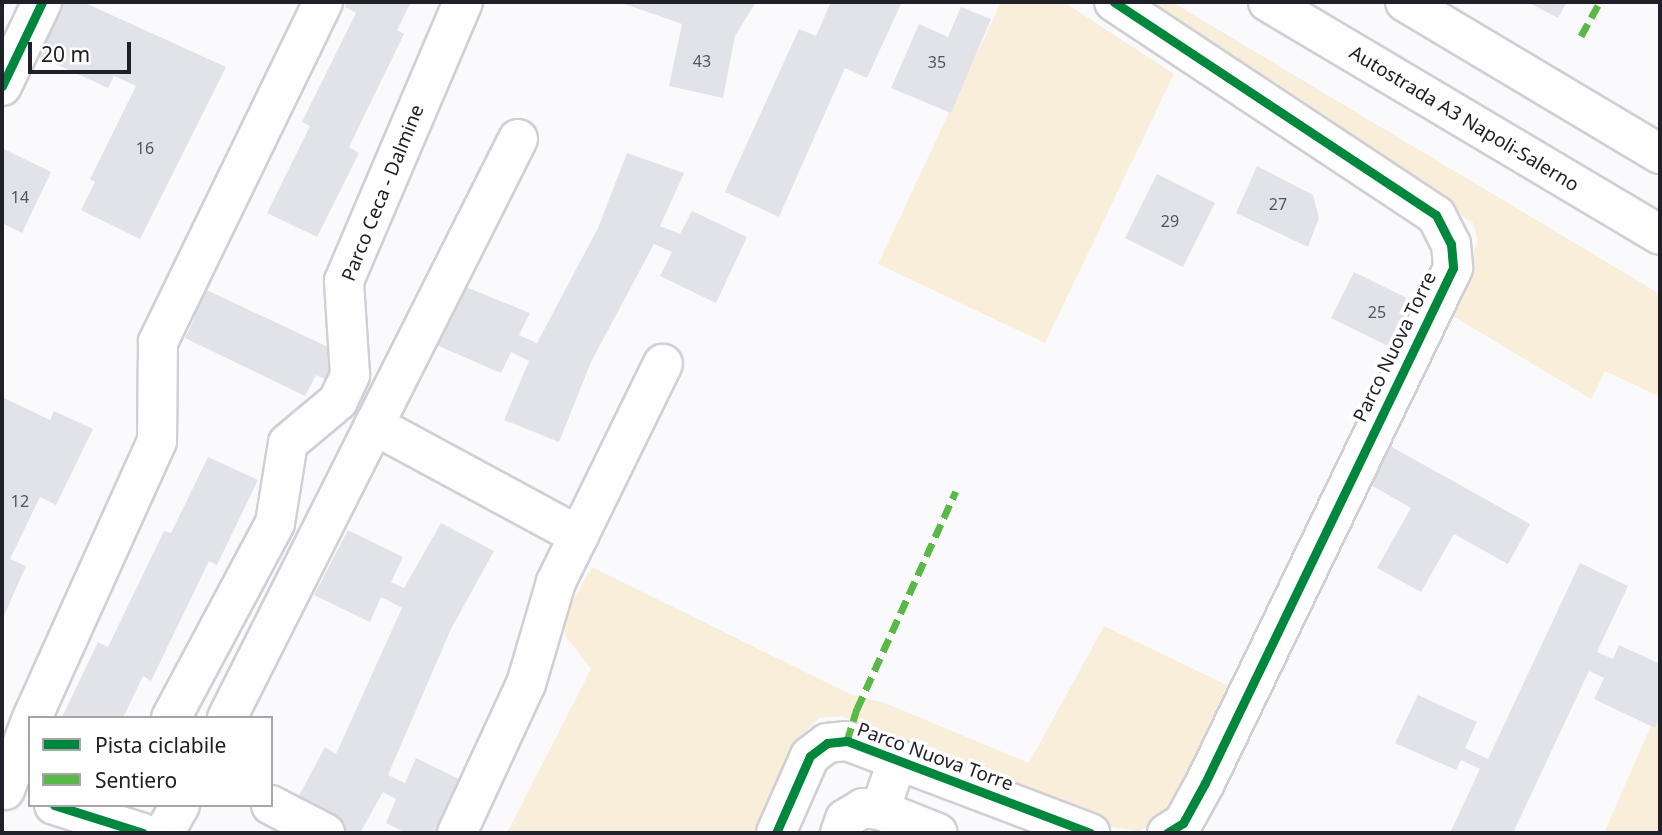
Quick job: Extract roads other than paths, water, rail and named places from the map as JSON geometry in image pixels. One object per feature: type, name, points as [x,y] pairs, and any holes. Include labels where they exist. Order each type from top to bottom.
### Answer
[{"type":"main road","points":[[2,86],[42,2]]},
{"type":"main road","points":[[34,716],[158,441],[158,342],[323,2]]},
{"type":"main road","name":"Parco Ceca - Dalmine","points":[[173,716],[275,523],[288,443],[338,401],[350,375],[344,281],[463,2]]},
{"type":"main road","name":"Parco Nuova Torre","points":[[1114,2],[1436,215],[1451,244],[1453,268],[1211,770],[1183,823],[1167,833]]},
{"type":"main road","name":"Autostrada A3 Napoli-Salerno","points":[[1268,2],[1660,235]]},
{"type":"main road","points":[[1405,2],[1660,154]]},
{"type":"main road","points":[[228,716],[518,139]]},
{"type":"main road","points":[[457,833],[526,684],[556,582],[663,364]]},
{"type":"main road","points":[[374,425],[579,536]]},
{"type":"main road","points":[[12,792],[28,732]]},
{"type":"main road","name":"Parco Nuova Torre","points":[[776,833],[810,756],[827,743],[862,744],[1090,833]]},
{"type":"main road","points":[[880,810],[898,759]]},
{"type":"main road","points":[[273,806],[325,833]]},
{"type":"main road","points":[[60,807],[143,833]]},
{"type":"main road","points":[[164,833],[179,807]]},
{"type":"main road","points":[[840,833],[845,819],[863,808],[880,810],[938,833]]}]
